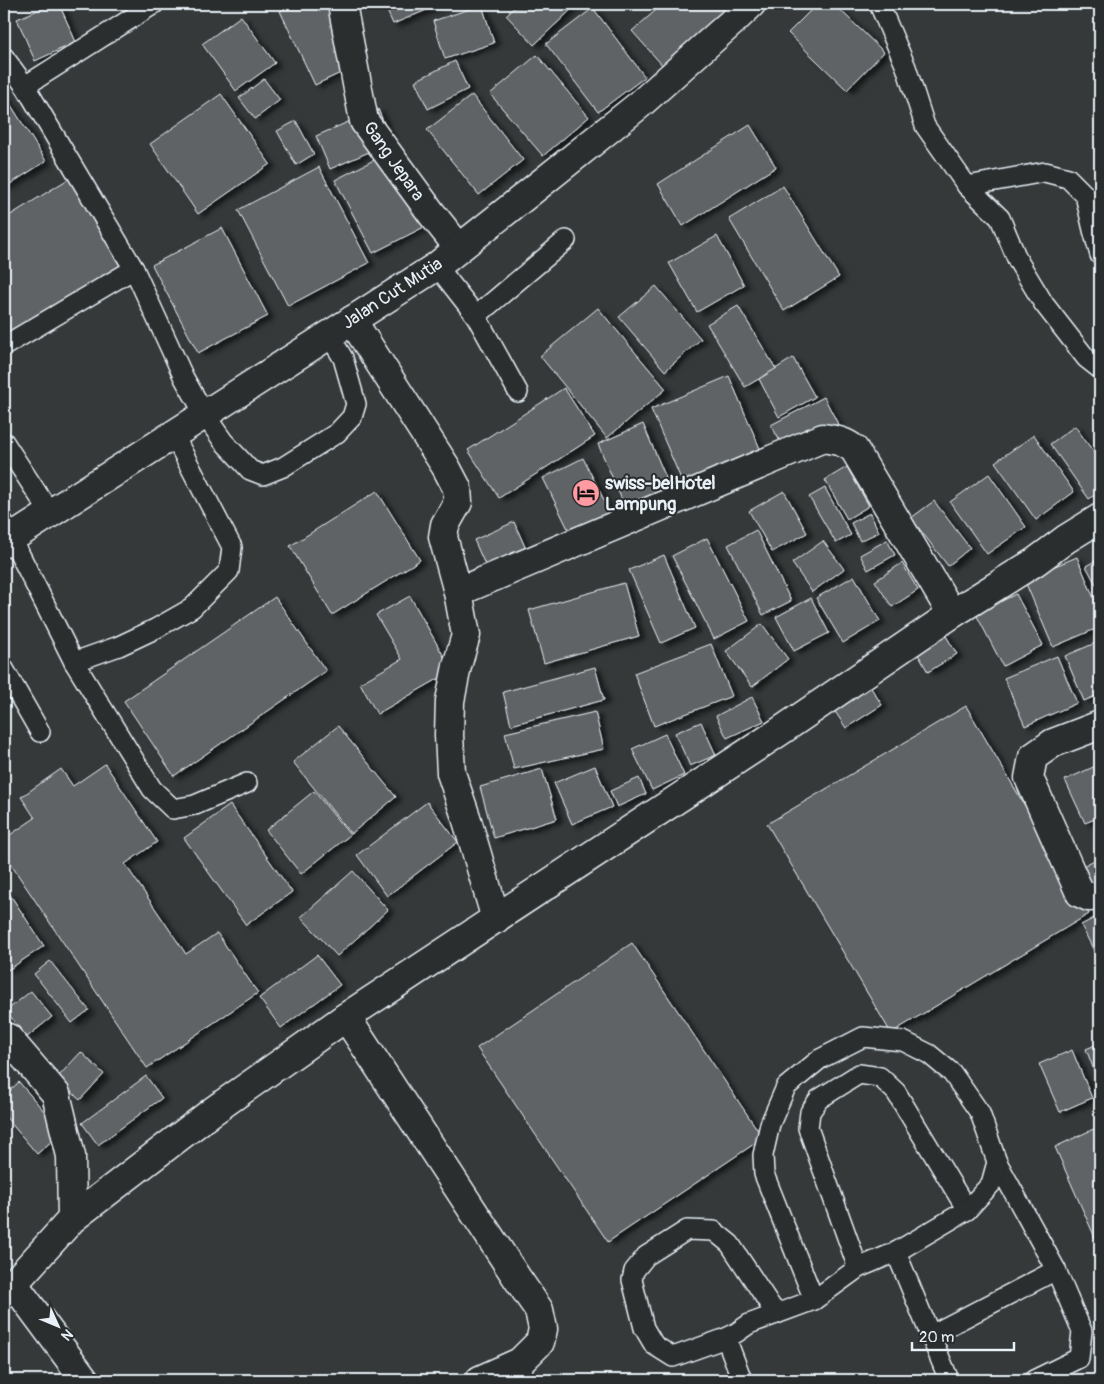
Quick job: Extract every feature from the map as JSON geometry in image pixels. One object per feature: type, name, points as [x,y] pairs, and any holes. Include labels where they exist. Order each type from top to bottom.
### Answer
[{"type":"street","name":"Gang Jepara","points":[[342,4],[364,121],[459,248]]},
{"type":"street","name":"Jalan Cut Mutia","points":[[6,535],[50,514],[437,266],[639,105],[751,4]]},
{"type":"street","points":[[352,320],[446,466],[457,488],[458,502],[445,525],[443,537],[458,592],[466,635],[450,701],[451,774],[466,817],[496,919]]},
{"type":"street","points":[[458,592],[823,438],[841,441],[854,449],[952,614]]},
{"type":"street","points":[[85,1380],[9,1289],[72,1219],[213,1111],[346,1017],[779,732],[952,614],[1035,562],[1066,539],[1100,518]]},
{"type":"street","points":[[1100,725],[1053,744],[1033,757],[1030,778],[1080,893],[1089,897],[1100,896]]},
{"type":"street","points":[[346,1017],[539,1310],[543,1329],[540,1342],[520,1362],[480,1380]]},
{"type":"street","points":[[8,1038],[56,1094],[71,1156],[72,1219]]},
{"type":"lane","points":[[25,86],[154,4]]},
{"type":"lane","points":[[879,4],[906,67],[925,126],[967,186],[1000,218],[1018,261],[1044,304],[1086,358],[1100,369]]},
{"type":"lane","points":[[4,57],[25,86],[134,269],[184,378],[205,414],[223,441],[250,470],[263,475],[283,467],[337,432],[352,417],[356,404],[343,358],[329,335]]},
{"type":"lane","points":[[967,186],[1045,172],[1068,178],[1085,195],[1100,255]]},
{"type":"lane","points":[[476,316],[566,240]]},
{"type":"lane","points":[[437,266],[476,316],[518,392]]},
{"type":"lane","points":[[4,346],[134,269]]},
{"type":"lane","points":[[74,662],[119,646],[155,629],[192,608],[229,571],[232,546],[173,434]]},
{"type":"lane","points":[[4,442],[50,514]]},
{"type":"lane","points":[[6,535],[74,662],[152,789],[173,809],[195,805],[247,783]]},
{"type":"lane","points":[[4,669],[40,732]]},
{"type":"lane","points":[[814,1300],[764,1174],[764,1155],[770,1124],[786,1087],[820,1059],[863,1037],[903,1041],[929,1054],[952,1073],[980,1113],[997,1162],[1056,1270],[1082,1331],[1079,1358],[1034,1380]]},
{"type":"lane","points":[[858,1268],[808,1128],[810,1112],[819,1099],[859,1074],[880,1077],[896,1092],[966,1210]]},
{"type":"lane","points":[[776,1314],[730,1244],[714,1230],[688,1230],[646,1256],[634,1271],[632,1280],[644,1328],[654,1345],[673,1357],[726,1338],[749,1324],[814,1300],[858,1268],[896,1252],[966,1210],[990,1184],[997,1162]]},
{"type":"lane","points":[[896,1252],[949,1380]]},
{"type":"lane","points":[[931,1335],[1056,1270]]},
{"type":"lane","points":[[726,1338],[742,1380]]},
{"type":"building","points":[[52,4],[59,4],[76,42],[35,61],[17,19]]},
{"type":"building","points":[[296,4],[334,4],[362,63],[315,85],[280,11]]},
{"type":"building","points":[[384,4],[441,4],[393,24]]},
{"type":"building","points":[[518,4],[573,4],[575,6],[534,45],[506,15]]},
{"type":"building","points":[[663,4],[729,4],[731,6],[663,66],[632,31]]},
{"type":"building","points":[[817,4],[834,4],[884,52],[847,90],[788,33]]},
{"type":"building","points":[[482,5],[494,43],[445,59],[433,21]]},
{"type":"building","points":[[593,8],[645,77],[598,112],[546,44]]},
{"type":"building","points":[[241,16],[275,63],[236,91],[202,44]]},
{"type":"building","points":[[537,55],[589,117],[543,156],[490,94]]},
{"type":"building","points":[[455,61],[468,89],[428,109],[415,81]]},
{"type":"building","points":[[264,79],[280,100],[255,119],[239,98]]},
{"type":"building","points":[[4,94],[46,161],[4,188]]},
{"type":"building","points":[[221,94],[270,164],[198,214],[150,144]]},
{"type":"building","points":[[472,95],[523,160],[479,195],[427,130]]},
{"type":"building","points":[[378,109],[392,142],[330,169],[316,136]]},
{"type":"building","points":[[296,121],[314,154],[296,165],[277,131]]},
{"type":"building","points":[[750,125],[776,167],[683,226],[658,184]]},
{"type":"building","points":[[397,148],[434,222],[373,253],[335,180]]},
{"type":"building","points":[[319,167],[369,263],[288,306],[238,210]]},
{"type":"building","points":[[70,178],[124,265],[4,336],[4,219]]},
{"type":"building","points":[[783,186],[839,277],[784,311],[729,219]]},
{"type":"building","points":[[222,228],[268,316],[198,353],[152,265]]},
{"type":"building","points":[[717,236],[744,285],[697,312],[669,263]]},
{"type":"building","points":[[656,286],[701,339],[665,371],[619,317]]},
{"type":"building","points":[[738,306],[776,369],[745,387],[707,324]]},
{"type":"building","points":[[598,308],[666,389],[607,438],[540,356]]},
{"type":"building","points":[[793,358],[815,397],[779,417],[759,379]]},
{"type":"building","points":[[729,376],[761,451],[684,486],[651,409]]},
{"type":"building","points":[[564,388],[595,436],[499,498],[468,450]]},
{"type":"building","points":[[824,397],[838,424],[786,452],[771,425]]},
{"type":"building","points":[[643,424],[673,494],[628,514],[598,444]]},
{"type":"building","points":[[1075,426],[1100,461],[1100,491],[1089,499],[1050,444]]},
{"type":"building","points":[[1034,435],[1074,492],[1036,520],[995,462]]},
{"type":"building","points":[[583,458],[615,522],[574,541],[543,478]]},
{"type":"building","points":[[847,467],[869,506],[847,519],[825,480]]},
{"type":"building","points":[[989,474],[1026,527],[987,554],[950,502]]},
{"type":"building","points":[[825,488],[851,535],[836,543],[809,497]]},
{"type":"building","points":[[377,491],[420,560],[332,615],[290,546]]},
{"type":"building","points":[[784,491],[807,533],[772,552],[749,511]]},
{"type":"building","points":[[934,501],[970,548],[948,566],[911,518]]},
{"type":"building","points":[[870,513],[879,532],[860,541],[851,523]]},
{"type":"building","points":[[514,522],[526,549],[486,567],[474,540]]},
{"type":"building","points":[[756,530],[791,601],[763,615],[728,545]]},
{"type":"building","points":[[707,538],[749,621],[714,639],[672,556]]},
{"type":"building","points":[[887,540],[895,555],[868,570],[860,555]]},
{"type":"building","points":[[823,541],[844,569],[812,592],[792,563]]},
{"type":"building","points":[[664,555],[695,628],[661,643],[629,570]]},
{"type":"building","points":[[1077,557],[1100,613],[1100,627],[1053,647],[1024,579]]},
{"type":"building","points":[[1100,558],[1100,592],[1086,566]]},
{"type":"building","points":[[902,563],[918,590],[892,607],[875,581]]},
{"type":"building","points":[[854,576],[880,621],[843,643],[816,598]]},
{"type":"building","points":[[624,583],[639,636],[544,663],[529,610]]},
{"type":"building","points":[[1016,594],[1043,645],[1003,666],[976,614]]},
{"type":"building","points":[[410,596],[452,671],[377,714],[360,683],[402,659],[376,615]]},
{"type":"building","points":[[275,597],[326,671],[174,776],[124,701]]},
{"type":"building","points":[[811,598],[829,633],[794,651],[776,617]]},
{"type":"building","points":[[762,624],[788,659],[752,687],[726,651]]},
{"type":"building","points":[[943,631],[957,654],[928,672],[915,649]]},
{"type":"building","points":[[1100,641],[1100,694],[1084,701],[1065,656]]},
{"type":"building","points":[[711,644],[732,696],[654,726],[634,673]]},
{"type":"building","points":[[1057,656],[1077,703],[1025,726],[1004,678]]},
{"type":"building","points":[[595,667],[604,700],[511,725],[503,692]]},
{"type":"building","points":[[866,680],[882,705],[846,728],[830,704]]},
{"type":"building","points":[[752,697],[764,721],[727,738],[716,716]]},
{"type":"building","points":[[966,706],[1089,914],[891,1033],[767,824]]},
{"type":"building","points":[[595,712],[604,749],[514,769],[505,733]]},
{"type":"building","points":[[701,722],[716,755],[690,766],[675,733]]},
{"type":"building","points":[[338,726],[396,797],[351,834],[293,762]]},
{"type":"building","points":[[665,734],[684,775],[652,790],[632,749]]},
{"type":"building","points":[[105,764],[157,842],[125,864],[186,954],[217,933],[258,993],[147,1068],[4,854],[4,839],[35,818],[21,797],[61,769],[73,786]]},
{"type":"building","points":[[1100,764],[1100,817],[1085,823],[1065,780]]},
{"type":"building","points":[[595,766],[612,807],[572,824],[554,783]]},
{"type":"building","points":[[542,769],[557,819],[494,838],[480,787]]},
{"type":"building","points":[[639,778],[646,794],[617,807],[610,791]]},
{"type":"building","points":[[314,791],[350,835],[301,874],[266,830]]},
{"type":"building","points":[[427,802],[458,842],[387,896],[357,855]]},
{"type":"building","points":[[230,805],[292,892],[246,925],[184,838]]},
{"type":"building","points":[[1100,857],[1100,885],[1095,888],[1083,866]]},
{"type":"building","points":[[353,871],[388,910],[337,956],[301,917]]},
{"type":"building","points":[[9,893],[44,946],[8,970],[4,964],[4,897]]},
{"type":"building","points":[[1100,915],[1100,963],[1081,925]]},
{"type":"building","points":[[632,943],[763,1138],[608,1242],[477,1048]]},
{"type":"building","points":[[317,955],[340,985],[281,1028],[259,998]]},
{"type":"building","points":[[50,961],[89,1010],[72,1023],[34,974]]},
{"type":"building","points":[[31,991],[52,1017],[27,1037],[6,1011]]},
{"type":"building","points":[[1100,1043],[1100,1086],[1086,1049]]},
{"type":"building","points":[[1072,1050],[1092,1098],[1060,1112],[1039,1064]]},
{"type":"building","points":[[81,1052],[104,1074],[80,1100],[57,1078]]},
{"type":"building","points":[[146,1076],[162,1098],[98,1145],[82,1123]]},
{"type":"building","points":[[19,1082],[62,1132],[37,1154],[4,1115],[4,1096]]},
{"type":"building","points":[[1100,1126],[1100,1249],[1055,1147]]},
{"type":"place","name":"swiss-belHotel Lampung","points":[[586,493]]}]
